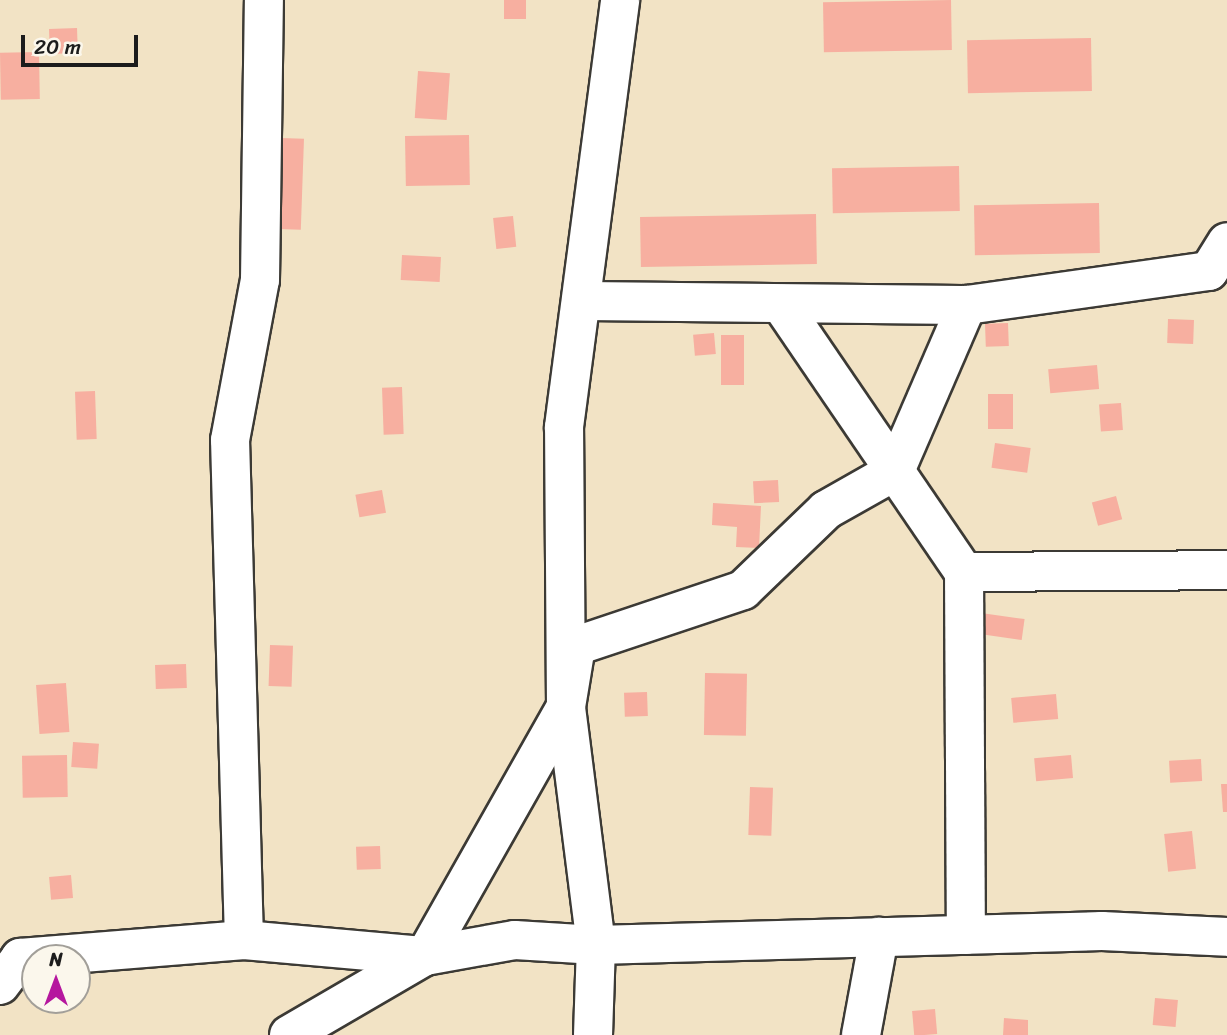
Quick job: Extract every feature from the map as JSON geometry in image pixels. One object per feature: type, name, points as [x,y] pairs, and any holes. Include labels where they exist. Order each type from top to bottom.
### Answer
[{"type":"street","points":[[244,940],[230,440],[260,280],[264,0]]},
{"type":"street","points":[[593,1035],[596,945],[566,707],[564,427],[620,0]]},
{"type":"street","points":[[581,301],[967,305],[1209,271],[1227,242]]},
{"type":"street","points":[[781,304],[964,572],[966,934]]},
{"type":"street","points":[[289,1035],[425,956],[566,707],[576,646],[743,590],[826,510],[895,471],[967,305]]},
{"type":"street","points":[[964,572],[1227,570]]},
{"type":"street","points":[[0,985],[20,958],[244,940],[425,956],[514,940],[596,945],[1102,931],[1227,937]]},
{"type":"street","points":[[861,1035],[879,937]]},
{"type":"building","points":[[504,0],[526,0],[526,19],[504,19]]},
{"type":"building","points":[[951,0],[952,50],[824,52],[823,2]]},
{"type":"building","points":[[77,28],[78,53],[50,54],[49,29]]},
{"type":"building","points":[[1091,38],[1092,91],[968,93],[967,40]]},
{"type":"building","points":[[39,52],[40,99],[1,100],[0,53]]},
{"type":"building","points":[[418,71],[450,73],[447,120],[415,118]]},
{"type":"building","points":[[469,135],[470,185],[406,186],[405,136]]},
{"type":"building","points":[[281,138],[304,139],[301,230],[278,229]]},
{"type":"building","points":[[959,166],[960,211],[833,213],[832,168]]},
{"type":"building","points":[[1099,203],[1100,253],[975,255],[974,205]]},
{"type":"building","points":[[816,214],[817,264],[641,267],[640,217]]},
{"type":"building","points":[[513,216],[516,247],[496,249],[493,218]]},
{"type":"building","points":[[402,255],[441,257],[440,282],[401,280]]},
{"type":"building","points":[[1168,319],[1194,320],[1193,344],[1167,343]]},
{"type":"building","points":[[1008,323],[1009,346],[986,347],[985,324]]},
{"type":"building","points":[[714,333],[716,354],[695,356],[693,335]]},
{"type":"building","points":[[721,335],[744,335],[744,385],[721,385]]},
{"type":"building","points":[[1097,365],[1099,389],[1050,393],[1048,369]]},
{"type":"building","points":[[402,387],[404,434],[384,435],[382,388]]},
{"type":"building","points":[[95,391],[97,439],[77,440],[75,392]]},
{"type":"building","points":[[988,394],[1013,394],[1013,429],[988,429]]},
{"type":"building","points":[[1121,403],[1123,430],[1101,431],[1099,405]]},
{"type":"building","points":[[995,443],[1031,448],[1027,473],[992,468]]},
{"type":"building","points":[[778,480],[779,502],[754,503],[753,481]]},
{"type":"building","points":[[382,490],[386,513],[359,517],[355,495]]},
{"type":"building","points":[[1116,496],[1122,519],[1098,526],[1092,502]]},
{"type":"building","points":[[713,503],[761,506],[759,548],[736,547],[737,527],[712,525]]},
{"type":"building","points":[[981,613],[1025,619],[1022,640],[978,634]]},
{"type":"building","points":[[270,645],[293,646],[292,687],[269,686]]},
{"type":"building","points":[[186,664],[187,688],[156,689],[155,665]]},
{"type":"building","points":[[705,673],[747,674],[746,736],[704,735]]},
{"type":"building","points":[[66,683],[69,732],[39,734],[36,685]]},
{"type":"building","points":[[647,692],[648,716],[625,717],[624,693]]},
{"type":"building","points":[[1056,694],[1058,719],[1013,723],[1011,698]]},
{"type":"building","points":[[73,742],[99,744],[97,769],[71,767]]},
{"type":"building","points":[[67,755],[68,797],[23,798],[22,756]]},
{"type":"building","points":[[1071,755],[1073,778],[1036,781],[1034,758]]},
{"type":"building","points":[[1201,759],[1202,781],[1170,783],[1169,761]]},
{"type":"building","points":[[1221,784],[1227,784],[1227,812],[1223,812]]},
{"type":"building","points":[[750,787],[773,788],[771,836],[748,835]]},
{"type":"building","points":[[1192,831],[1196,869],[1168,872],[1164,834]]},
{"type":"building","points":[[380,846],[381,869],[357,870],[356,847]]},
{"type":"building","points":[[71,875],[73,898],[51,900],[49,877]]},
{"type":"building","points":[[1155,998],[1178,1000],[1176,1027],[1153,1025]]},
{"type":"building","points":[[935,1009],[937,1034],[914,1035],[912,1011]]},
{"type":"building","points":[[1004,1018],[1028,1020],[1028,1035],[1003,1035]]}]
